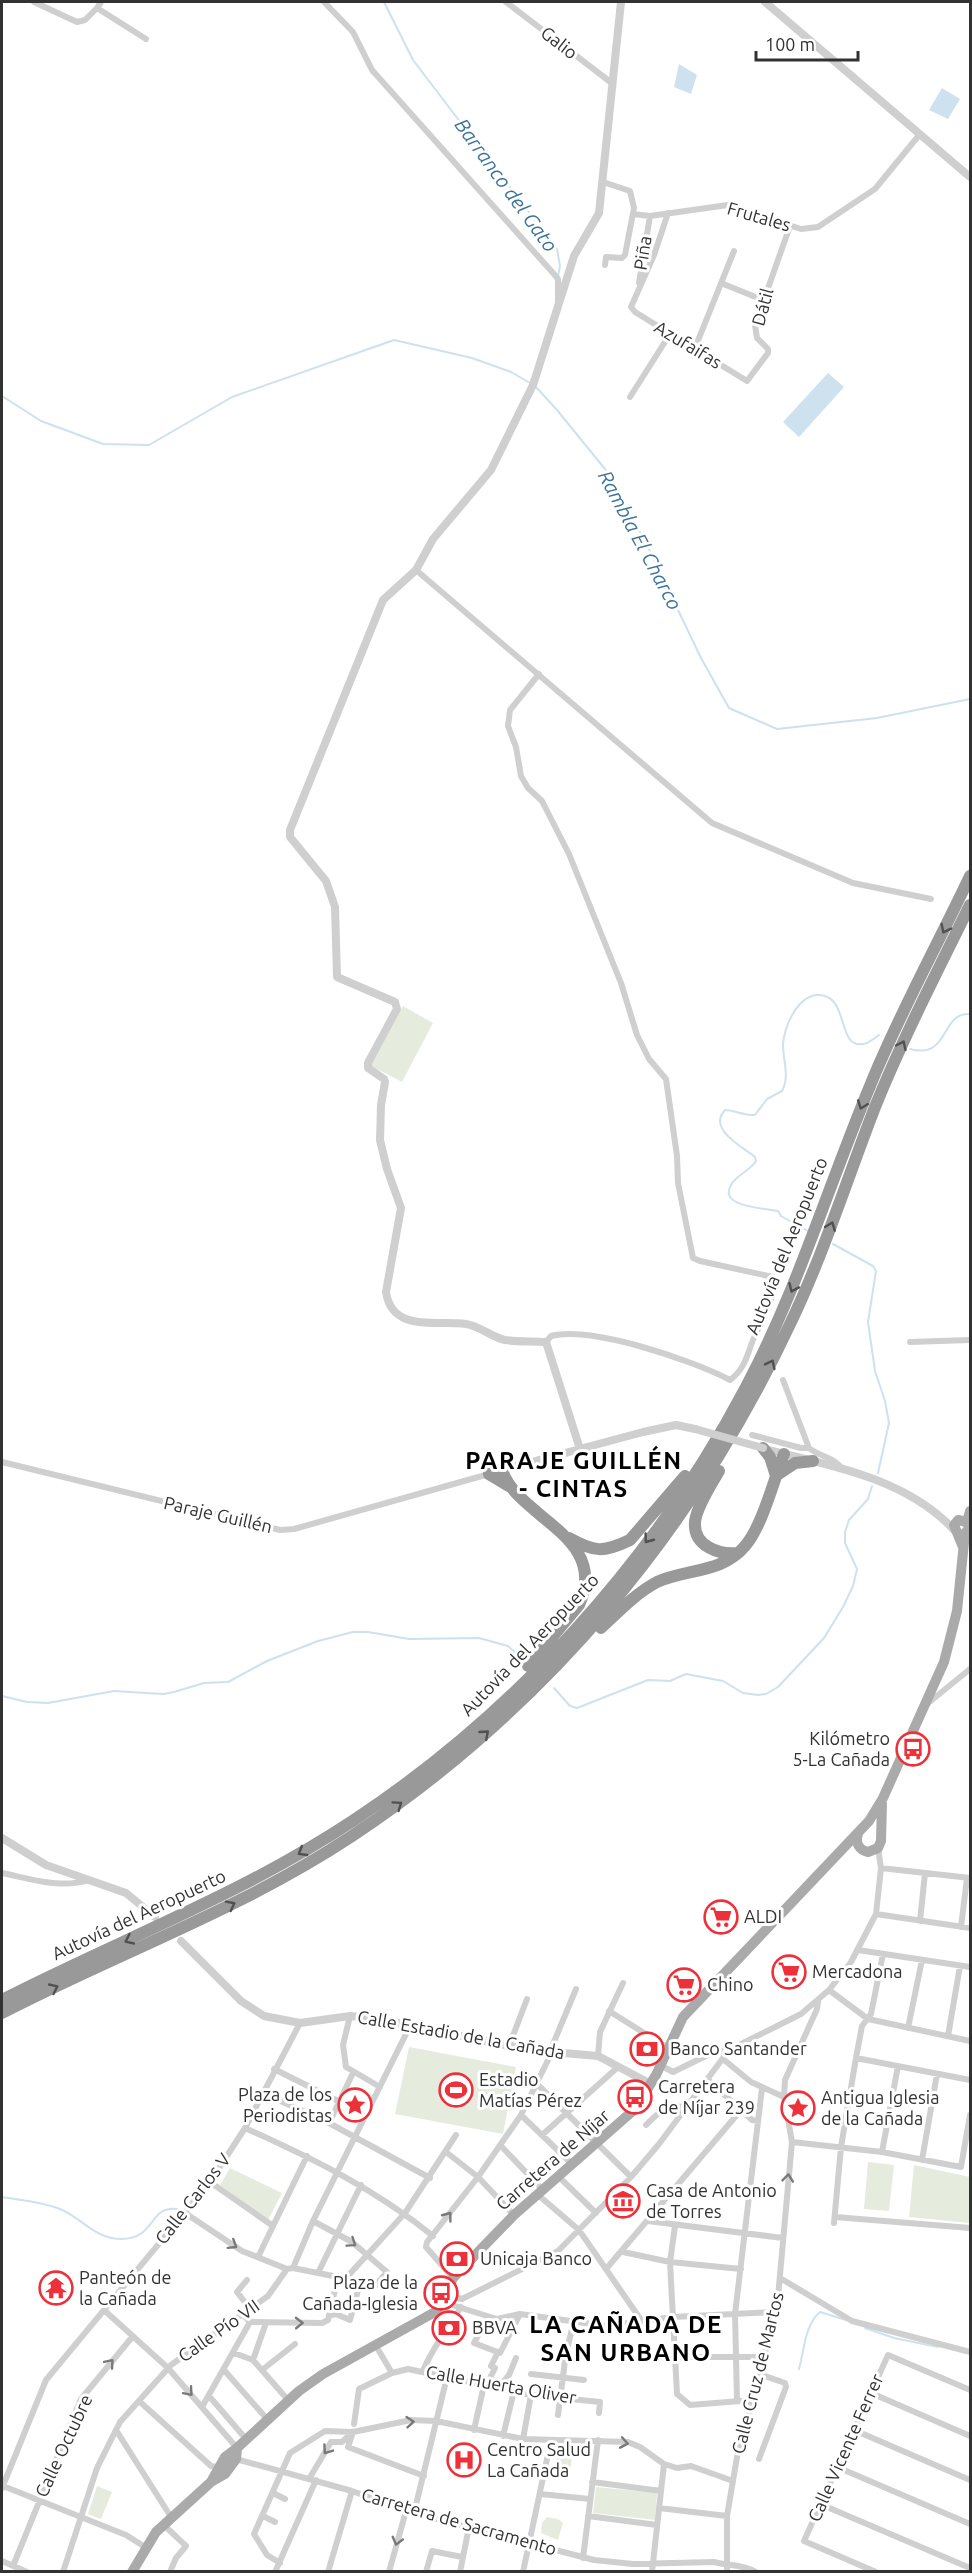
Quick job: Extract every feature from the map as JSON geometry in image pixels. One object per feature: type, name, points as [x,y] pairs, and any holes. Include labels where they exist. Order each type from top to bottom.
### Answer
[{"type":"highway","name":"Autovía del Aeropuerto","points":[[2,2000],[185,1915],[277,1867],[368,1810],[456,1744],[545,1660],[614,1584],[677,1501],[728,1421],[773,1333],[798,1277],[870,1085],[970,876]]},
{"type":"highway","name":"Autovía del Aeropuerto","points":[[2,2013],[209,1916],[292,1873],[348,1838],[418,1790],[518,1704],[598,1622],[653,1554],[707,1477],[748,1409],[812,1274],[898,1052],[970,905]]},
{"type":"highway","points":[[739,1553],[715,1552],[705,1544],[697,1532],[695,1522],[748,1409]]},
{"type":"highway","points":[[565,1536],[596,1551],[617,1547],[630,1540],[662,1504],[728,1421]]},
{"type":"highway","points":[[763,1448],[770,1457],[776,1476]]},
{"type":"highway","points":[[518,1704],[642,1591],[670,1578],[711,1567],[739,1553],[753,1534],[784,1454]]},
{"type":"highway","points":[[776,1476],[795,1463],[813,1461]]},
{"type":"highway","points":[[502,1470],[510,1486]]},
{"type":"highway","points":[[456,1744],[537,1656],[579,1605],[584,1593],[583,1564],[565,1536],[510,1486],[489,1474]]},
{"type":"main road","name":"Carretera de Níjar","points":[[220,2470],[246,2439],[267,2419],[323,2374],[435,2312],[444,2299],[453,2278],[514,2215],[630,2114],[651,2084],[678,2025],[688,2009],[861,1831],[883,1798],[936,1684],[950,1643],[964,1553],[962,1525]]},
{"type":"main road","name":"Carretera de Níjar","points":[[880,1833],[883,1798]]},
{"type":"main road","points":[[845,1849],[859,1846],[868,1852],[878,1848],[882,1841],[880,1833],[872,1827],[861,1831],[859,1846]]},
{"type":"main road","points":[[139,2571],[149,2551],[167,2528],[220,2470]]},
{"type":"main road","points":[[132,2571],[145,2547],[171,2517],[184,2509]]},
{"type":"street","points":[[34,2],[77,22],[85,20],[100,2]]},
{"type":"street","points":[[324,2],[353,32],[372,70],[558,279],[558,305]]},
{"type":"street","name":"Galio","points":[[506,2],[613,84]]},
{"type":"street","points":[[546,1342],[502,1339],[467,1324],[412,1322],[395,1313],[388,1304],[386,1292],[401,1208],[387,1169],[380,1140],[381,1105],[385,1082],[368,1068],[368,1063],[397,1009],[395,1002],[337,977],[335,906],[326,881],[317,867],[290,837],[290,830],[383,600],[416,570],[433,539],[491,470],[533,385],[574,256],[599,213],[621,2]]},
{"type":"street","points":[[765,2],[970,177]]},
{"type":"street","points":[[97,8],[146,39]]},
{"type":"street","name":"Frutales","points":[[633,214],[650,216],[728,205],[809,230],[818,227],[875,189],[920,134]]},
{"type":"street","points":[[603,182],[630,191],[633,214],[625,255],[622,258],[606,257],[605,265]]},
{"type":"street","points":[[637,290],[654,255],[668,213]]},
{"type":"street","name":"Piña","points":[[637,290],[650,216]]},
{"type":"street","name":"Dátil","points":[[747,381],[768,349],[756,334],[755,325],[790,226]]},
{"type":"street","points":[[695,348],[734,251]]},
{"type":"street","points":[[721,283],[763,300]]},
{"type":"street","name":"Azufaifas","points":[[637,290],[631,307],[635,312],[747,381]]},
{"type":"street","points":[[630,397],[670,334]]},
{"type":"street","points":[[416,570],[721,828],[853,883],[932,899]]},
{"type":"street","points":[[539,674],[510,710],[507,726],[516,747],[521,776],[528,788],[542,801],[569,854],[621,983],[638,1035],[649,1059],[666,1079],[677,1156],[678,1183],[693,1258],[700,1262],[773,1277],[777,1283],[771,1304],[752,1343],[748,1358],[738,1375],[730,1380],[686,1362],[601,1338],[563,1333],[550,1336],[546,1342]]},
{"type":"street","points":[[910,1342],[970,1340]]},
{"type":"street","points":[[546,1342],[580,1449]]},
{"type":"street","points":[[783,1380],[809,1448],[816,1454],[838,1463],[844,1470]]},
{"type":"street","points":[[502,1470],[676,1425],[844,1470],[901,1490],[943,1518],[962,1525]]},
{"type":"street","points":[[752,1435],[809,1448]]},
{"type":"street","name":"Paraje Guillén","points":[[2,1462],[280,1530],[294,1529],[502,1470]]},
{"type":"street","points":[[924,1706],[970,1669]]},
{"type":"street","points":[[2,1838],[46,1864],[126,1893],[155,1917]]},
{"type":"street","points":[[660,2065],[674,2072],[716,2051],[729,2050],[776,2028],[818,2002],[858,1950],[876,1914],[881,1868],[878,1848]]},
{"type":"street","points":[[881,1868],[969,1878],[961,1927]]},
{"type":"street","points":[[2,1873],[62,1884],[75,1885],[89,1880]]},
{"type":"street","points":[[920,1921],[925,1873]]},
{"type":"street","points":[[876,1914],[970,1928]]},
{"type":"street","name":"Calle Estadio de la Cañada","points":[[181,1941],[253,2010],[279,2021],[300,2023],[350,2016],[374,2018],[509,2046],[598,2056],[651,2084]]},
{"type":"street","points":[[858,1950],[970,1967]]},
{"type":"street","points":[[884,1954],[871,2014],[862,2026],[841,2147],[834,2220],[970,2228]]},
{"type":"street","points":[[908,2028],[922,1960]]},
{"type":"street","points":[[948,2036],[960,1966]]},
{"type":"street","points":[[598,2056],[600,2032],[622,1983]]},
{"type":"street","points":[[453,2278],[426,2247],[427,2242],[522,2115],[552,2052],[550,2049],[576,1989]]},
{"type":"street","points":[[829,1990],[868,2019],[970,2041]]},
{"type":"street","points":[[509,2046],[527,1998]]},
{"type":"street","name":"Calle Cruz de Martos","points":[[727,2568],[727,2516],[736,2457],[775,2313],[780,2278],[792,2142],[784,2097],[785,2080],[817,2009],[818,2002]]},
{"type":"street","points":[[609,2011],[668,2048]]},
{"type":"street","points":[[350,2016],[343,2044],[346,2067],[380,2087]]},
{"type":"street","name":"Calle Carlos V","points":[[2,2487],[46,2380],[210,2182],[245,2128],[300,2023]]},
{"type":"street","name":"Calle Pío VII","points":[[63,2571],[98,2468],[116,2430],[168,2368],[193,2347],[251,2310],[268,2296],[290,2269],[410,2026]]},
{"type":"street","points":[[444,2299],[462,2299],[558,2251],[631,2177],[659,2144],[729,2050]]},
{"type":"street","points":[[856,2058],[970,2080]]},
{"type":"street","points":[[723,2059],[762,2088],[784,2097]]},
{"type":"street","points":[[882,2152],[898,2066]]},
{"type":"street","points":[[542,2135],[618,2067]]},
{"type":"street","points":[[274,2069],[340,2102]]},
{"type":"street","points":[[329,2123],[353,2073]]},
{"type":"street","points":[[922,2160],[937,2074]]},
{"type":"street","points":[[706,2079],[752,2120],[758,2121]]},
{"type":"street","points":[[537,2084],[631,2177]]},
{"type":"street","points":[[736,2400],[735,2314],[762,2088]]},
{"type":"street","points":[[263,2092],[329,2123],[430,2178]]},
{"type":"street","points":[[646,2125],[662,2109],[674,2106],[685,2108]]},
{"type":"street","points":[[606,2269],[623,2252],[741,2110]]},
{"type":"street","points":[[522,2115],[572,2164]]},
{"type":"street","points":[[792,2142],[882,2152],[961,2167],[970,2115]]},
{"type":"street","points":[[245,2128],[307,2156],[361,2185],[405,2213],[433,2236]]},
{"type":"street","points":[[347,2277],[405,2213],[456,2135]]},
{"type":"street","points":[[501,2146],[539,2192],[579,2230],[640,2320]]},
{"type":"street","points":[[446,2152],[478,2176],[514,2215]]},
{"type":"street","points":[[258,2257],[307,2156]]},
{"type":"street","points":[[558,2176],[596,2213]]},
{"type":"street","points":[[210,2182],[273,2226]]},
{"type":"street","points":[[318,2272],[361,2185]]},
{"type":"street","points":[[185,2212],[233,2246],[258,2257],[290,2269],[338,2277],[331,2315],[322,2323],[250,2322],[243,2315]]},
{"type":"street","points":[[313,2221],[352,2242],[387,2272],[376,2285],[360,2283],[350,2320],[336,2314],[331,2315]]},
{"type":"street","points":[[648,2221],[783,2238]]},
{"type":"street","points":[[675,2226],[670,2262],[677,2394],[690,2404],[753,2400]]},
{"type":"street","points":[[623,2252],[670,2262],[741,2269]]},
{"type":"street","points":[[780,2278],[852,2321],[970,2352]]},
{"type":"street","points":[[247,2280],[237,2292],[251,2310]]},
{"type":"street","points":[[444,2299],[460,2307],[497,2319],[520,2314],[606,2326],[673,2317],[775,2313]]},
{"type":"street","points":[[423,2371],[431,2349],[441,2340],[460,2307]]},
{"type":"street","points":[[104,2310],[168,2368],[202,2407],[234,2455]]},
{"type":"street","points":[[474,2430],[485,2385],[495,2368],[491,2366],[520,2314]]},
{"type":"street","points":[[488,2317],[474,2343],[498,2352]]},
{"type":"street","points":[[558,2415],[562,2378],[574,2321]]},
{"type":"street","points":[[202,2407],[250,2322]]},
{"type":"street","points":[[253,2360],[266,2323]]},
{"type":"street","name":"Calle Octubre","points":[[13,2566],[81,2399],[133,2336]]},
{"type":"street","points":[[262,2370],[295,2344]]},
{"type":"street","points":[[376,2346],[392,2373]]},
{"type":"street","points":[[234,2353],[253,2360],[288,2400]]},
{"type":"street","name":"Calle Vicente Ferrer","points":[[876,2571],[804,2541],[888,2355],[970,2390]]},
{"type":"street","points":[[676,2357],[763,2357]]},
{"type":"street","points":[[498,2388],[509,2376],[516,2358]]},
{"type":"street","name":"Calle Huerta Oliver","points":[[354,2424],[359,2389],[392,2373],[408,2369],[531,2395],[600,2402],[599,2413]]},
{"type":"street","points":[[224,2370],[267,2419]]},
{"type":"street","points":[[531,2374],[584,2380]]},
{"type":"street","points":[[759,2374],[785,2383],[786,2387],[759,2458]]},
{"type":"street","points":[[414,2513],[447,2377]]},
{"type":"street","points":[[503,2436],[514,2391]]},
{"type":"street","points":[[871,2393],[970,2436]]},
{"type":"street","points":[[523,2439],[531,2395]]},
{"type":"street","points":[[209,2396],[246,2439]]},
{"type":"street","points":[[139,2401],[211,2466],[220,2470]]},
{"type":"street","points":[[280,2563],[267,2555],[254,2534],[293,2451],[325,2431],[353,2432],[411,2420],[436,2421],[523,2439],[628,2442],[664,2464],[677,2468],[691,2466],[733,2481]]},
{"type":"street","points":[[116,2430],[171,2517]]},
{"type":"street","points":[[854,2430],[970,2480]]},
{"type":"street","points":[[353,2432],[348,2447],[424,2476]]},
{"type":"street","points":[[309,2479],[331,2442],[342,2442],[353,2432]]},
{"type":"street","points":[[523,2571],[551,2440]]},
{"type":"street","points":[[583,2558],[598,2440]]},
{"type":"street","name":"Carretera de Sacramento","points":[[234,2455],[282,2472],[352,2491],[406,2511],[583,2558],[609,2563],[703,2561],[727,2568],[744,2566],[756,2571]]},
{"type":"street","points":[[652,2571],[664,2464]]},
{"type":"street","points":[[837,2467],[970,2524]]},
{"type":"street","points":[[275,2571],[316,2480]]},
{"type":"street","points":[[592,2482],[661,2491]]},
{"type":"street","points":[[2,2487],[39,2499],[126,2535],[145,2547]]},
{"type":"street","points":[[328,2571],[352,2491]]},
{"type":"street","points":[[273,2493],[285,2499]]},
{"type":"street","points":[[540,2494],[590,2499]]},
{"type":"street","points":[[820,2504],[970,2568]]},
{"type":"street","points":[[659,2508],[727,2516]]},
{"type":"street","points":[[389,2571],[406,2511]]},
{"type":"street","points":[[263,2516],[275,2523]]},
{"type":"street","points":[[588,2516],[657,2525]]},
{"type":"street","points":[[167,2528],[186,2546],[176,2558],[170,2571]]},
{"type":"street","points":[[460,2571],[469,2528]]},
{"type":"street","points":[[426,2571],[432,2551],[462,2557]]},
{"type":"street","points":[[2,2561],[27,2571]]},
{"type":"shaded area","points":[[403,1006],[433,1023],[402,1082],[371,1066]]},
{"type":"shaded area","name":"Estadio Matías Pérez","points":[[409,2047],[516,2067],[503,2134],[395,2114]]},
{"type":"shaded area","points":[[868,2162],[894,2165],[889,2211],[864,2209]]},
{"type":"shaded area","points":[[914,2165],[970,2177],[970,2223],[909,2217]]},
{"type":"shaded area","points":[[230,2168],[282,2193],[268,2220],[220,2185]]},
{"type":"shaded area","points":[[561,2448],[572,2449],[571,2466],[566,2473],[554,2471],[556,2455]]},
{"type":"shaded area","points":[[97,2486],[112,2492],[101,2519],[88,2514]]},
{"type":"shaded area","points":[[596,2487],[657,2493],[655,2520],[593,2513]]},
{"type":"shaded area","points":[[547,2517],[558,2519],[563,2523],[558,2540],[541,2533],[542,2523]]},
{"type":"water","points":[[679,64],[697,75],[691,94],[674,87]]},
{"type":"water","points":[[942,88],[960,99],[948,119],[929,110]]},
{"type":"water","points":[[828,373],[844,387],[799,437],[783,422]]},
{"type":"waterway","name":"Barranco del Gato","points":[[384,2],[413,60],[557,249],[560,266],[558,276]]},
{"type":"waterway","name":"Rambla El Charco","points":[[2,396],[41,421],[103,444],[149,445],[232,397],[394,340],[472,358],[511,372],[530,383]]},
{"type":"waterway","name":"Rambla El Charco","points":[[535,386],[605,469],[647,545],[701,658],[729,708],[777,729],[877,718],[970,699]]},
{"type":"waterway","points":[[808,1231],[781,1216],[778,1211],[744,1205],[731,1198],[729,1192],[733,1182],[756,1161],[755,1157],[723,1131],[720,1124],[721,1117],[725,1110],[755,1115],[767,1099],[782,1091],[786,1080],[783,1045],[786,1030],[797,1007],[810,997],[817,995],[827,997],[834,1003],[849,1038],[855,1043],[865,1044],[879,1035]]},
{"type":"waterway","points":[[910,1049],[923,1051],[932,1048],[954,1020],[960,1015],[970,1014]]},
{"type":"waterway","points":[[833,1244],[873,1266],[876,1271],[868,1322],[875,1371],[885,1401],[889,1423],[878,1473]]},
{"type":"waterway","points":[[554,1688],[570,1706],[577,1708],[648,1680],[670,1681],[686,1674],[723,1681],[743,1693],[766,1694],[778,1687],[824,1638],[853,1586],[857,1569],[845,1543],[845,1532],[849,1520],[868,1499],[872,1486]]},
{"type":"waterway","points":[[2,1696],[27,1702],[48,1703],[114,1691],[163,1694],[174,1692],[204,1683],[228,1682],[267,1661],[318,1641],[353,1632],[368,1632],[409,1639],[479,1638],[508,1646],[525,1662]]},
{"type":"waterway","points":[[2,2197],[53,2207],[68,2213],[104,2236],[121,2239],[141,2234],[161,2212],[177,2209]]},
{"type":"waterway","points":[[799,2369],[808,2331],[815,2317],[820,2312],[846,2320]]},
{"type":"waterway","points":[[865,2328],[894,2338],[938,2347]]},
{"type":"place","name":"Kilómetro 5-La Cañada","points":[[913,1749]]},
{"type":"place","name":"ALDI","points":[[721,1917]]},
{"type":"place","name":"Mercadona","points":[[789,1972]]},
{"type":"place","name":"Chino","points":[[684,1985]]},
{"type":"place","name":"Banco Santander","points":[[647,2049]]},
{"type":"place","name":"Estadio Matías Pérez","points":[[456,2090]]},
{"type":"place","name":"Carretera de Níjar 239","points":[[635,2097]]},
{"type":"place","name":"Plaza de los Periodistas","points":[[355,2105]]},
{"type":"place","name":"Antigua Iglesia de la Cañada","points":[[798,2108]]},
{"type":"place","name":"Casa de Antonio de Torres","points":[[623,2201]]},
{"type":"place","name":"Unicaja Banco","points":[[457,2259]]},
{"type":"place","name":"Panteón de la Cañada","points":[[56,2288]]},
{"type":"place","name":"Plaza de la Cañada-Iglesia","points":[[441,2293]]},
{"type":"place","name":"BBVA","points":[[449,2328]]},
{"type":"place","name":"Centro Salud La Cañada","points":[[464,2460]]},
{"type":"district","name":"PARAJE GUILLÉN - CINTAS","points":[[574,1475]]},
{"type":"district","name":"LA CAÑADA DE SAN URBANO","points":[[626,2339]]}]
